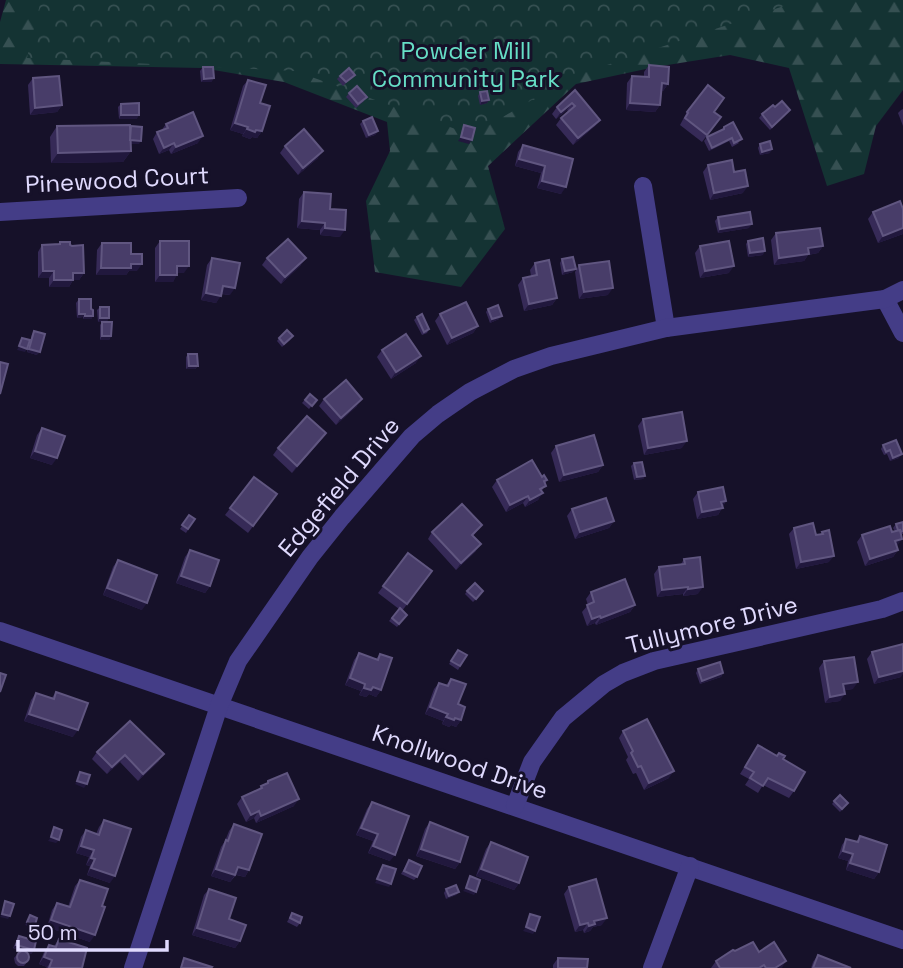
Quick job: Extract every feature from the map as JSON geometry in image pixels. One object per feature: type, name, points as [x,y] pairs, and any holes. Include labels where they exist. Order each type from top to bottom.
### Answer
[{"type":"street","points":[[643,186],[666,328]]},
{"type":"street","name":"Pinewood Court","points":[[0,212],[238,198]]},
{"type":"street","name":"Edgefield Drive","points":[[133,968],[219,706],[237,661],[310,557],[412,436],[470,392],[514,369],[551,356],[666,328],[885,299],[903,290]]},
{"type":"street","points":[[885,299],[903,333]]},
{"type":"street","name":"Tullymore Drive","points":[[515,806],[532,762],[562,718],[604,684],[623,673],[654,661],[869,612],[903,601]]},
{"type":"street","name":"Knollwood Drive","points":[[0,631],[903,940]]},
{"type":"street","points":[[652,968],[690,866]]},
{"type":"green space","points":[[6,0],[903,0],[903,90],[876,126],[864,174],[827,186],[789,68],[730,55],[576,84],[488,166],[505,229],[461,287],[375,272],[366,201],[390,151],[387,122],[284,82],[202,68],[0,64],[0,22]]},
{"type":"green space","name":"Powder Mill Community Park","points":[[41,0],[802,0],[571,77],[472,135],[295,71],[27,58]]},
{"type":"building","points":[[649,65],[669,67],[668,84],[662,83],[660,105],[630,103],[632,76],[649,77]]},
{"type":"building","points":[[203,67],[213,67],[214,78],[204,79]]},
{"type":"building","points":[[349,68],[355,75],[346,82],[340,76]]},
{"type":"building","points":[[59,76],[62,105],[35,108],[33,78]]},
{"type":"building","points":[[248,80],[266,85],[260,103],[270,106],[262,131],[255,132],[235,123]]},
{"type":"building","points":[[708,85],[724,98],[714,112],[721,117],[707,135],[685,118]]},
{"type":"building","points":[[357,86],[367,97],[358,104],[349,93]]},
{"type":"building","points":[[575,90],[600,120],[578,138],[561,118],[575,106],[572,103],[561,112],[557,107]]},
{"type":"building","points":[[487,91],[489,100],[482,101],[480,92]]},
{"type":"building","points":[[782,101],[790,110],[772,127],[762,114]]},
{"type":"building","points":[[139,103],[139,115],[121,115],[121,104]]},
{"type":"building","points":[[193,112],[203,136],[176,147],[174,143],[164,148],[157,132],[168,128],[166,124]]},
{"type":"building","points":[[372,117],[378,131],[369,135],[363,121]]},
{"type":"building","points":[[733,122],[742,139],[734,143],[732,138],[712,148],[707,137]]},
{"type":"building","points":[[130,125],[131,151],[58,153],[57,126]]},
{"type":"building","points":[[464,125],[475,128],[472,140],[461,137]]},
{"type":"building","points":[[131,126],[142,127],[141,141],[130,140]]},
{"type":"building","points":[[304,129],[323,151],[303,168],[285,146]]},
{"type":"building","points":[[770,141],[772,149],[762,152],[760,144]]},
{"type":"building","points":[[523,145],[573,159],[566,187],[542,181],[545,166],[519,159]]},
{"type":"building","points":[[732,160],[734,172],[745,170],[748,186],[714,193],[708,165]]},
{"type":"building","points":[[304,192],[331,194],[330,209],[346,210],[345,230],[325,228],[325,223],[302,221]]},
{"type":"building","points":[[900,201],[903,228],[883,236],[873,212]]},
{"type":"building","points":[[750,212],[752,224],[720,229],[718,217]]},
{"type":"building","points":[[820,228],[823,246],[808,248],[809,254],[779,258],[776,233]]},
{"type":"building","points":[[763,238],[765,251],[750,253],[748,241]]},
{"type":"building","points":[[288,239],[306,258],[285,277],[267,258]]},
{"type":"building","points":[[160,241],[189,241],[189,266],[177,266],[177,275],[160,275]]},
{"type":"building","points":[[729,241],[734,266],[705,271],[700,246]]},
{"type":"building","points":[[70,242],[72,246],[83,245],[84,273],[73,273],[73,280],[54,280],[54,271],[43,271],[42,245]]},
{"type":"building","points":[[102,243],[131,243],[131,254],[142,254],[142,264],[131,264],[131,268],[101,268]]},
{"type":"building","points":[[573,257],[576,269],[565,271],[562,259]]},
{"type":"building","points":[[212,258],[240,263],[235,288],[223,286],[221,296],[206,293]]},
{"type":"building","points":[[549,260],[557,298],[529,304],[523,278],[537,275],[535,263]]},
{"type":"building","points":[[609,261],[613,288],[584,292],[579,265]]},
{"type":"building","points":[[79,299],[91,299],[93,316],[79,314]]},
{"type":"building","points":[[466,302],[478,326],[452,338],[440,314]]},
{"type":"building","points":[[498,305],[502,316],[492,319],[488,309]]},
{"type":"building","points":[[100,307],[109,307],[109,318],[100,318]]},
{"type":"building","points":[[422,314],[429,329],[424,332],[417,317]]},
{"type":"building","points":[[102,322],[112,322],[111,336],[102,336]]},
{"type":"building","points":[[287,330],[293,336],[284,344],[279,338]]},
{"type":"building","points":[[34,331],[45,334],[40,352],[29,349]]},
{"type":"building","points":[[406,334],[421,356],[396,372],[382,350]]},
{"type":"building","points":[[22,338],[30,340],[27,349],[19,346]]},
{"type":"building","points":[[188,354],[197,354],[198,366],[189,366]]},
{"type":"building","points":[[0,362],[8,364],[0,394]]},
{"type":"building","points":[[346,380],[362,399],[341,418],[324,399]]},
{"type":"building","points":[[310,394],[317,400],[312,406],[305,400]]},
{"type":"building","points":[[682,412],[687,441],[648,448],[643,419]]},
{"type":"building","points":[[307,416],[326,433],[297,466],[278,448]]},
{"type":"building","points":[[42,428],[65,436],[57,458],[35,451]]},
{"type":"building","points":[[594,435],[603,465],[564,475],[556,446]]},
{"type":"building","points":[[896,440],[902,454],[893,458],[890,450],[886,452],[883,445]]},
{"type":"building","points":[[532,460],[542,477],[544,475],[547,480],[544,481],[546,486],[540,489],[543,493],[530,500],[528,496],[510,505],[497,480]]},
{"type":"building","points":[[642,462],[645,476],[637,477],[634,463]]},
{"type":"building","points":[[254,477],[277,494],[253,526],[230,508]]},
{"type":"building","points":[[723,487],[726,501],[721,502],[723,508],[702,512],[698,492]]},
{"type":"building","points":[[606,498],[614,521],[580,532],[572,509]]},
{"type":"building","points":[[462,504],[482,525],[472,535],[481,544],[461,563],[432,532]]},
{"type":"building","points":[[189,515],[195,519],[188,529],[182,525]]},
{"type":"building","points":[[903,522],[903,531],[900,532],[896,524]]},
{"type":"building","points":[[813,523],[816,535],[829,530],[834,556],[801,562],[794,528]]},
{"type":"building","points":[[890,526],[892,532],[900,530],[902,539],[895,541],[898,550],[870,559],[862,535]]},
{"type":"building","points":[[190,550],[219,560],[210,586],[181,576]]},
{"type":"building","points":[[408,553],[432,571],[407,604],[383,586]]},
{"type":"building","points":[[700,557],[703,587],[662,590],[659,567],[685,564],[684,559]]},
{"type":"building","points":[[118,560],[157,575],[147,603],[107,588]]},
{"type":"building","points":[[625,579],[635,605],[592,619],[587,605],[594,602],[591,592]]},
{"type":"building","points":[[475,583],[483,591],[476,599],[467,591]]},
{"type":"building","points":[[400,608],[407,615],[399,624],[392,618]]},
{"type":"building","points":[[903,644],[903,671],[879,677],[872,652]]},
{"type":"building","points":[[458,650],[467,655],[460,666],[451,661]]},
{"type":"building","points":[[359,653],[378,660],[380,654],[392,658],[381,690],[364,688],[365,684],[350,678]]},
{"type":"building","points":[[854,657],[858,682],[843,684],[845,694],[830,697],[824,661]]},
{"type":"building","points":[[720,662],[723,673],[702,681],[698,669]]},
{"type":"building","points":[[0,673],[6,675],[0,692]]},
{"type":"building","points":[[451,679],[466,684],[458,704],[465,707],[461,720],[446,717],[448,714],[430,707],[439,683],[448,686]]},
{"type":"building","points":[[56,692],[88,703],[78,730],[29,714],[36,693],[54,699]]},
{"type":"building","points":[[647,719],[674,771],[649,783],[631,753],[633,751],[623,731]]},
{"type":"building","points":[[130,721],[164,754],[143,774],[125,755],[112,767],[97,752]]},
{"type":"building","points":[[758,745],[777,756],[779,753],[785,756],[783,759],[805,772],[794,791],[768,778],[763,786],[750,778],[754,772],[745,767]]},
{"type":"building","points":[[80,772],[90,775],[87,784],[77,781]]},
{"type":"building","points":[[287,773],[299,799],[261,816],[259,811],[251,815],[242,797]]},
{"type":"building","points":[[840,795],[848,803],[842,809],[834,801]]},
{"type":"building","points":[[372,802],[409,816],[395,855],[373,846],[378,834],[361,828]]},
{"type":"building","points":[[104,820],[131,829],[115,876],[91,868],[95,859],[91,858],[94,850],[81,846],[86,830],[99,835]]},
{"type":"building","points":[[430,822],[468,837],[460,862],[421,849]]},
{"type":"building","points":[[234,824],[262,834],[249,870],[238,867],[235,875],[216,869]]},
{"type":"building","points":[[54,827],[62,830],[59,840],[51,837]]},
{"type":"building","points":[[860,836],[887,845],[879,872],[850,863],[853,854],[843,851],[846,839],[858,842]]},
{"type":"building","points":[[491,842],[528,857],[519,883],[481,869]]},
{"type":"building","points":[[409,860],[422,866],[417,877],[404,871]]},
{"type":"building","points":[[383,865],[396,869],[391,884],[377,879]]},
{"type":"building","points":[[470,876],[480,880],[476,892],[466,888]]},
{"type":"building","points":[[596,879],[607,918],[594,921],[595,924],[589,926],[588,923],[580,925],[569,887]]},
{"type":"building","points":[[80,880],[108,889],[95,935],[51,920],[57,903],[70,907]]},
{"type":"building","points":[[456,885],[459,892],[449,896],[446,889]]},
{"type":"building","points":[[209,889],[236,898],[229,919],[246,925],[240,941],[197,928]]},
{"type":"building","points":[[5,901],[14,904],[10,916],[2,914]]},
{"type":"building","points":[[292,913],[302,917],[300,923],[290,918]]},
{"type":"building","points":[[530,914],[540,917],[535,931],[526,927]]},
{"type":"building","points":[[30,915],[37,918],[35,925],[27,922]]},
{"type":"building","points":[[19,936],[36,941],[34,950],[16,945]]},
{"type":"building","points":[[59,939],[87,948],[82,968],[49,968],[52,960],[44,957],[49,945],[56,947]]},
{"type":"building","points":[[753,942],[759,952],[774,942],[786,961],[775,968],[766,968],[764,965],[759,968],[720,968],[716,961]]},
{"type":"building","points":[[23,951],[29,957],[23,963],[17,957]]},
{"type":"building","points":[[818,955],[851,968],[813,968]]},
{"type":"building","points":[[184,958],[212,967],[181,968]]},
{"type":"building","points":[[558,958],[588,959],[587,968],[558,968]]}]
